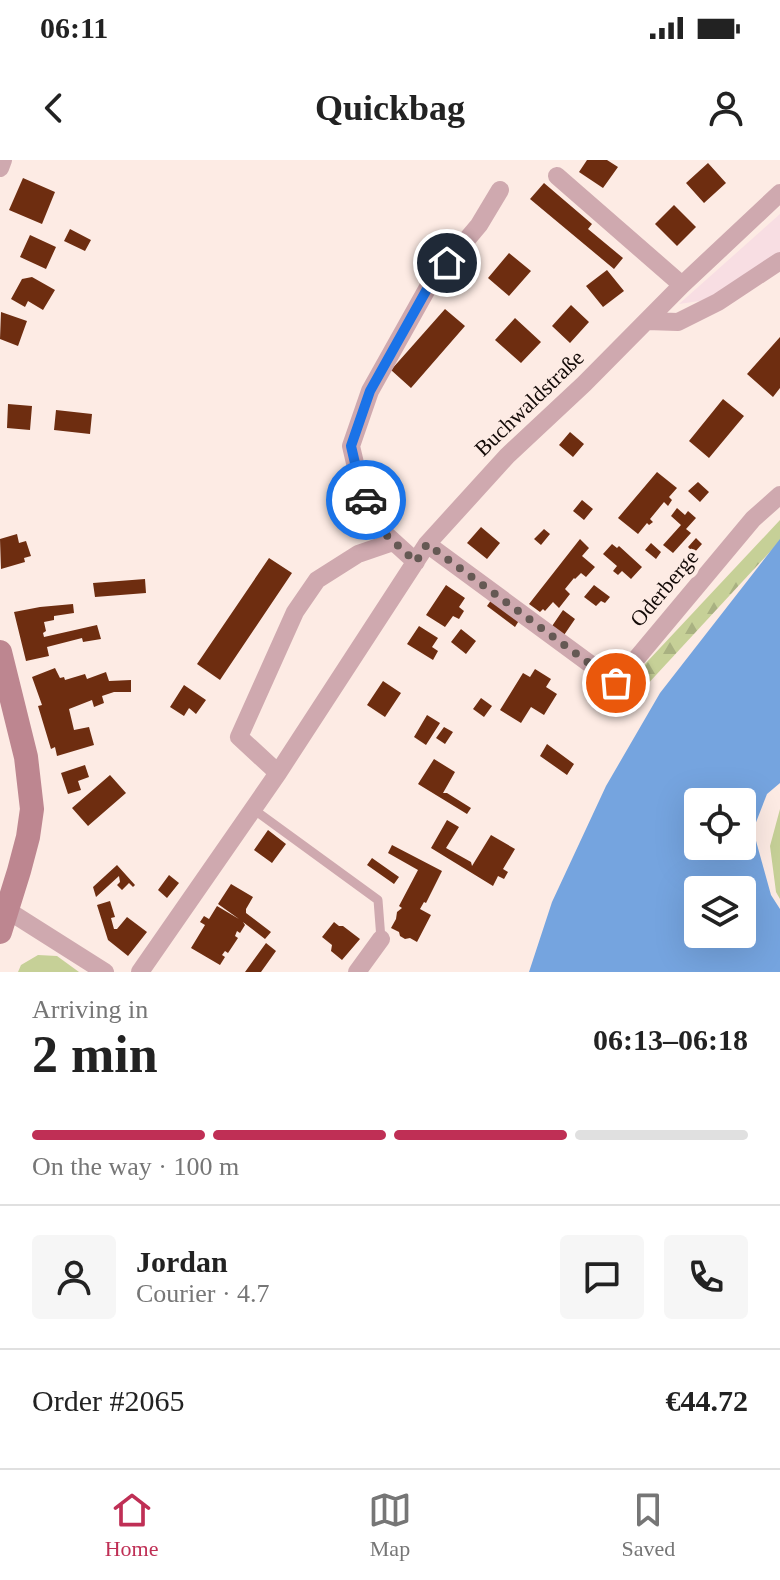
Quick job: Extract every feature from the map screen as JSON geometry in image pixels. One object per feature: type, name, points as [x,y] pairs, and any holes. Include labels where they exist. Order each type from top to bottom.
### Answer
[{"type":"main road","points":[[0,652],[26,757],[32,809],[28,837],[10,869],[4,921]]},
{"type":"street","points":[[0,168],[3,160]]},
{"type":"street","points":[[557,176],[682,285]]},
{"type":"street","points":[[416,562],[373,523],[351,446],[370,391],[431,282],[479,225],[500,190]]},
{"type":"street","name":"Buchwaldstraße","points":[[140,972],[278,773],[427,544],[507,456],[780,193]]},
{"type":"street","points":[[647,321],[678,322],[718,302],[780,261]]},
{"type":"street","name":"Oderberge","points":[[427,544],[616,683],[753,519],[780,495]]},
{"type":"street","points":[[278,773],[239,737],[295,612],[317,580],[358,554],[393,542]]},
{"type":"street","points":[[4,921],[105,972]]},
{"type":"street","points":[[357,972],[381,939]]},
{"type":"lane","points":[[253,809],[378,900],[381,939]]},
{"type":"shaded area","points":[[780,214],[780,254],[713,299],[679,304]]},
{"type":"green space","points":[[780,520],[780,541],[644,688],[630,680]]},
{"type":"green space","points":[[780,809],[780,899],[776,892],[770,846]]},
{"type":"green space","points":[[38,955],[57,956],[79,972],[18,972],[21,965]]},
{"type":"water","points":[[780,539],[780,783],[767,794],[756,822],[756,788],[684,788],[684,860],[756,860],[756,841],[771,895],[780,909],[780,972],[529,972],[552,902],[606,786],[660,693]]},
{"type":"building","points":[[587,160],[607,160],[618,167],[603,188],[579,172]]},
{"type":"building","points":[[708,163],[726,183],[704,203],[686,183]]},
{"type":"building","points":[[23,178],[55,192],[42,224],[9,210]]},
{"type":"building","points":[[544,183],[592,224],[588,229],[623,258],[614,269],[530,199]]},
{"type":"building","points":[[674,205],[696,227],[677,246],[655,224]]},
{"type":"building","points":[[70,229],[91,240],[85,251],[64,241]]},
{"type":"building","points":[[30,235],[56,247],[46,269],[20,257]]},
{"type":"building","points":[[509,253],[531,271],[509,296],[488,278]]},
{"type":"building","points":[[607,270],[624,291],[603,307],[586,286]]},
{"type":"building","points":[[32,277],[55,290],[43,310],[28,301],[25,307],[11,299],[22,279]]},
{"type":"building","points":[[571,305],[589,322],[570,343],[552,326]]},
{"type":"building","points":[[445,309],[465,326],[411,388],[391,370]]},
{"type":"building","points":[[1,312],[27,321],[18,346],[0,339]]},
{"type":"building","points":[[515,318],[541,342],[521,363],[495,340]]},
{"type":"building","points":[[780,337],[780,388],[773,397],[747,374]]},
{"type":"building","points":[[723,399],[744,416],[709,458],[689,441]]},
{"type":"building","points":[[8,404],[32,406],[30,430],[7,428]]},
{"type":"building","points":[[56,410],[92,414],[90,434],[54,430]]},
{"type":"building","points":[[570,432],[584,444],[573,457],[559,445]]},
{"type":"building","points":[[657,472],[677,488],[669,497],[672,500],[668,506],[664,502],[650,519],[653,522],[647,523],[638,534],[618,518]]},
{"type":"building","points":[[698,482],[709,492],[700,502],[688,491]]},
{"type":"building","points":[[582,500],[593,509],[584,520],[573,511]]},
{"type":"building","points":[[677,508],[685,515],[688,511],[696,518],[686,529],[691,533],[673,553],[663,545],[681,525],[671,516]]},
{"type":"building","points":[[481,527],[500,543],[487,559],[467,543]]},
{"type":"building","points":[[544,529],[550,534],[541,545],[534,539]]},
{"type":"building","points":[[17,534],[19,543],[26,541],[31,556],[24,558],[25,562],[1,569],[0,539]]},
{"type":"building","points":[[696,538],[702,544],[694,553],[688,547]]},
{"type":"building","points":[[580,539],[589,548],[582,556],[595,567],[586,577],[581,573],[574,578],[565,589],[570,594],[559,608],[553,602],[540,612],[529,604]]},
{"type":"building","points":[[651,543],[661,552],[656,559],[645,550]]},
{"type":"building","points":[[612,544],[617,548],[619,546],[642,567],[631,579],[622,571],[618,575],[613,571],[617,566],[603,554]]},
{"type":"building","points":[[269,558],[292,573],[220,680],[197,664]]},
{"type":"building","points":[[145,579],[146,593],[95,597],[93,583]]},
{"type":"building","points":[[446,585],[465,598],[459,607],[464,611],[459,619],[453,616],[445,627],[426,615]]},
{"type":"building","points":[[594,585],[610,597],[596,606],[584,597]]},
{"type":"building","points":[[492,599],[520,619],[515,627],[487,606]]},
{"type":"building","points":[[73,604],[74,613],[54,616],[54,620],[44,622],[44,637],[97,625],[101,639],[83,642],[82,638],[47,647],[49,656],[26,661],[14,612]]},
{"type":"building","points":[[563,610],[575,619],[562,638],[550,629]]},
{"type":"building","points":[[419,626],[438,638],[432,647],[438,651],[433,660],[407,644]]},
{"type":"building","points":[[461,629],[476,641],[466,654],[451,642]]},
{"type":"building","points":[[55,668],[60,678],[64,677],[65,680],[85,674],[87,679],[106,672],[109,681],[131,680],[131,692],[102,696],[104,703],[94,707],[92,700],[69,709],[74,730],[89,727],[94,745],[57,756],[55,747],[51,749],[38,706],[42,705],[32,677]]},
{"type":"building","points":[[535,669],[551,679],[546,687],[557,694],[544,715],[531,707],[521,723],[500,710],[523,673],[530,677]]},
{"type":"building","points":[[383,681],[401,693],[385,717],[367,705]]},
{"type":"building","points":[[184,685],[206,700],[196,714],[189,708],[184,716],[170,707]]},
{"type":"building","points":[[481,698],[492,706],[484,717],[473,709]]},
{"type":"building","points":[[427,715],[440,723],[426,745],[414,737]]},
{"type":"building","points":[[444,727],[453,732],[445,744],[436,738]]},
{"type":"building","points":[[547,744],[574,764],[567,775],[540,756]]},
{"type":"building","points":[[434,759],[455,772],[443,793],[471,808],[467,814],[418,784]]},
{"type":"building","points":[[85,765],[89,777],[78,781],[81,790],[68,794],[61,773]]},
{"type":"building","points":[[110,775],[126,793],[88,826],[72,808]]},
{"type":"building","points":[[447,820],[459,827],[446,848],[471,862],[472,866],[491,835],[515,849],[503,869],[508,872],[504,879],[498,876],[493,886],[431,848]]},
{"type":"building","points":[[268,830],[286,844],[272,863],[254,850]]},
{"type":"building","points":[[392,845],[442,871],[420,909],[431,915],[417,942],[405,939],[391,928],[418,870],[388,853]]},
{"type":"building","points":[[372,858],[399,877],[394,884],[367,865]]},
{"type":"building","points":[[117,865],[135,885],[133,887],[129,883],[122,890],[117,885],[119,876],[96,897],[93,887]]},
{"type":"building","points":[[169,875],[179,883],[167,898],[158,890]]},
{"type":"building","points":[[231,884],[253,897],[246,913],[271,932],[265,939],[243,922],[245,925],[240,933],[237,931],[235,936],[238,938],[228,953],[225,951],[222,955],[225,957],[220,965],[191,948],[205,925],[200,922],[204,916],[209,919],[217,906],[239,919],[218,904]]},
{"type":"building","points":[[110,901],[115,917],[111,918],[114,929],[127,917],[147,932],[128,956],[108,940],[97,905]]},
{"type":"building","points":[[334,922],[360,939],[342,960],[322,937]]},
{"type":"building","points":[[266,943],[276,951],[261,972],[245,972]]},
{"type":"way so far","points":[[366,500],[373,523],[416,562],[427,544],[616,683]]},
{"type":"route","points":[[366,500],[351,446],[370,391],[431,282],[447,263]]}]
